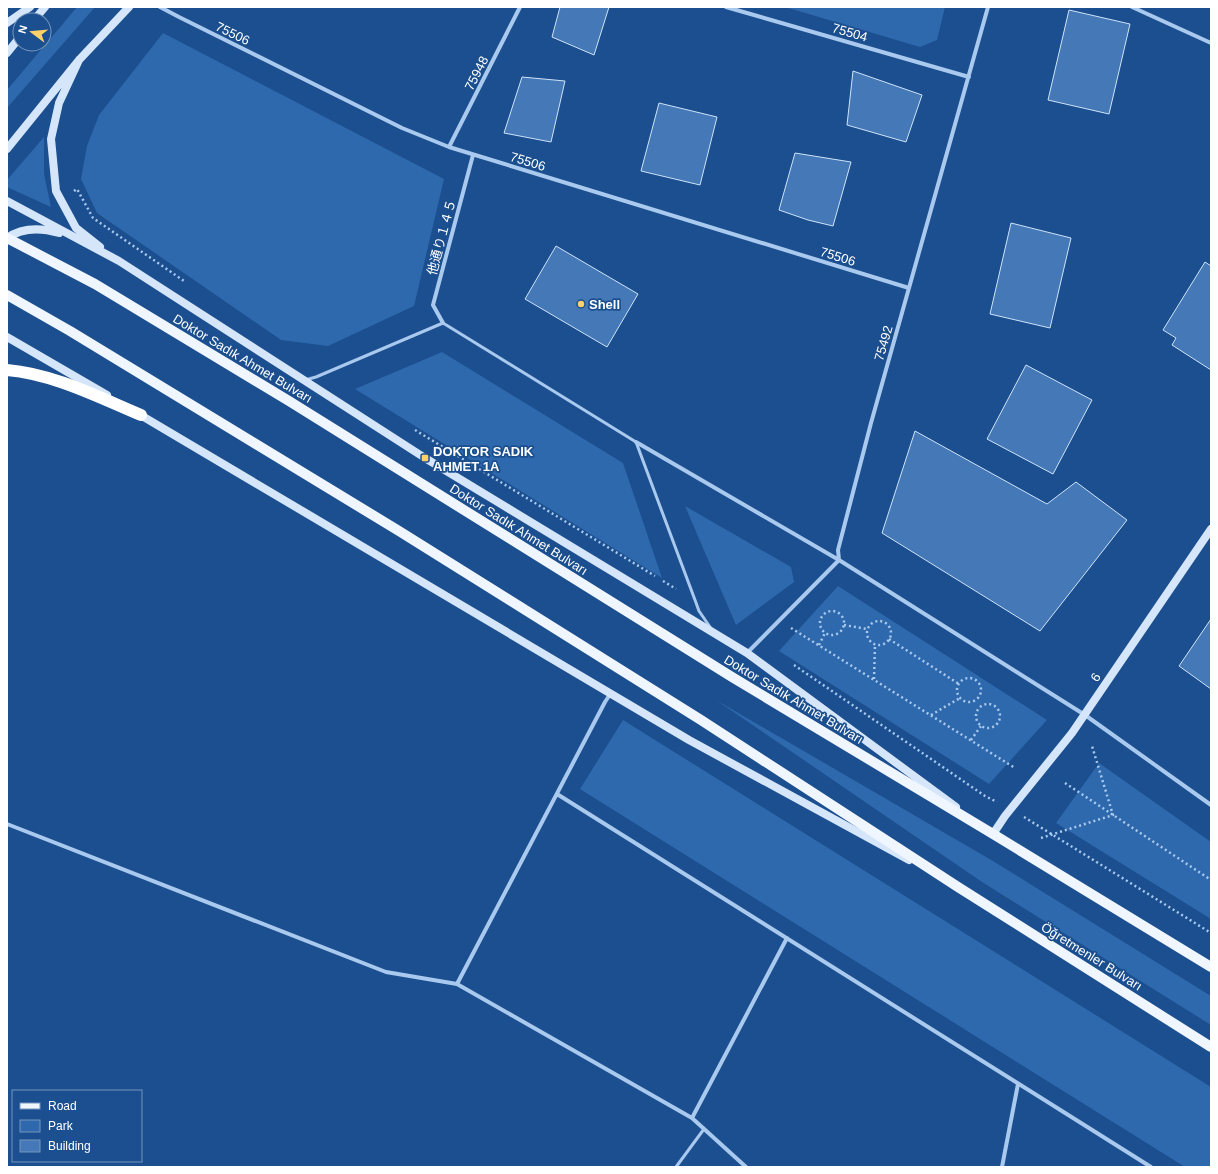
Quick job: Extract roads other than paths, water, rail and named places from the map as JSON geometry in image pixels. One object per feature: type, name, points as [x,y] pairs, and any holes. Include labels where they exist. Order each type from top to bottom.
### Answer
[{"type":"highway","points":[[7,370],[20,371],[58,381],[141,415]]},
{"type":"main road","points":[[7,24],[30,7]]},
{"type":"main road","points":[[7,149],[79,60],[128,7]]},
{"type":"main road","points":[[79,60],[59,103],[51,139],[56,191],[76,228],[119,261]]},
{"type":"main road","points":[[7,201],[119,261],[425,458],[747,653],[994,834],[1211,967]]},
{"type":"main road","points":[[7,238],[15,232],[34,229],[47,230],[74,237]]},
{"type":"main road","name":"Doktor Sadık Ahmet Bulvarı","points":[[7,238],[95,284],[289,401],[732,677],[994,834]]},
{"type":"main road","points":[[7,295],[70,331],[399,531],[694,716],[958,887]]},
{"type":"main road","points":[[9,337],[689,740],[958,887]]},
{"type":"main road","name":"6","points":[[994,834],[1005,816],[1085,715],[1211,529]]},
{"type":"main road","name":"Öğretmenler Bulvarı","points":[[958,887],[1211,1047]]},
{"type":"street","name":"75506","points":[[160,7],[402,128],[449,147],[909,288]]},
{"type":"street","name":"75948","points":[[449,147],[520,7]]},
{"type":"street","name":"75504","points":[[726,7],[969,76]]},
{"type":"street","name":"75492","points":[[839,560],[838,550],[871,423],[988,7]]},
{"type":"street","points":[[1132,7],[1211,43]]},
{"type":"street","name":"他通り１４５","points":[[443,323],[433,305],[472,154]]},
{"type":"street","points":[[636,442],[839,560],[1085,715],[1211,805]]},
{"type":"street","points":[[747,653],[839,560]]},
{"type":"street","points":[[457,984],[611,693]]},
{"type":"street","points":[[557,794],[1151,1167]]},
{"type":"street","points":[[7,824],[386,972],[457,984],[692,1118],[746,1167]]},
{"type":"street","points":[[692,1118],[787,938]]},
{"type":"street","points":[[1002,1167],[1018,1084]]},
{"type":"lane","points":[[304,380],[443,323],[636,442],[697,606],[714,634]]},
{"type":"lane","points":[[676,1167],[704,1129]]},
{"type":"place","name":"Shell","points":[[581,304]]},
{"type":"place","name":"DOKTOR SADIK AHMET 1A","points":[[425,458]]}]
